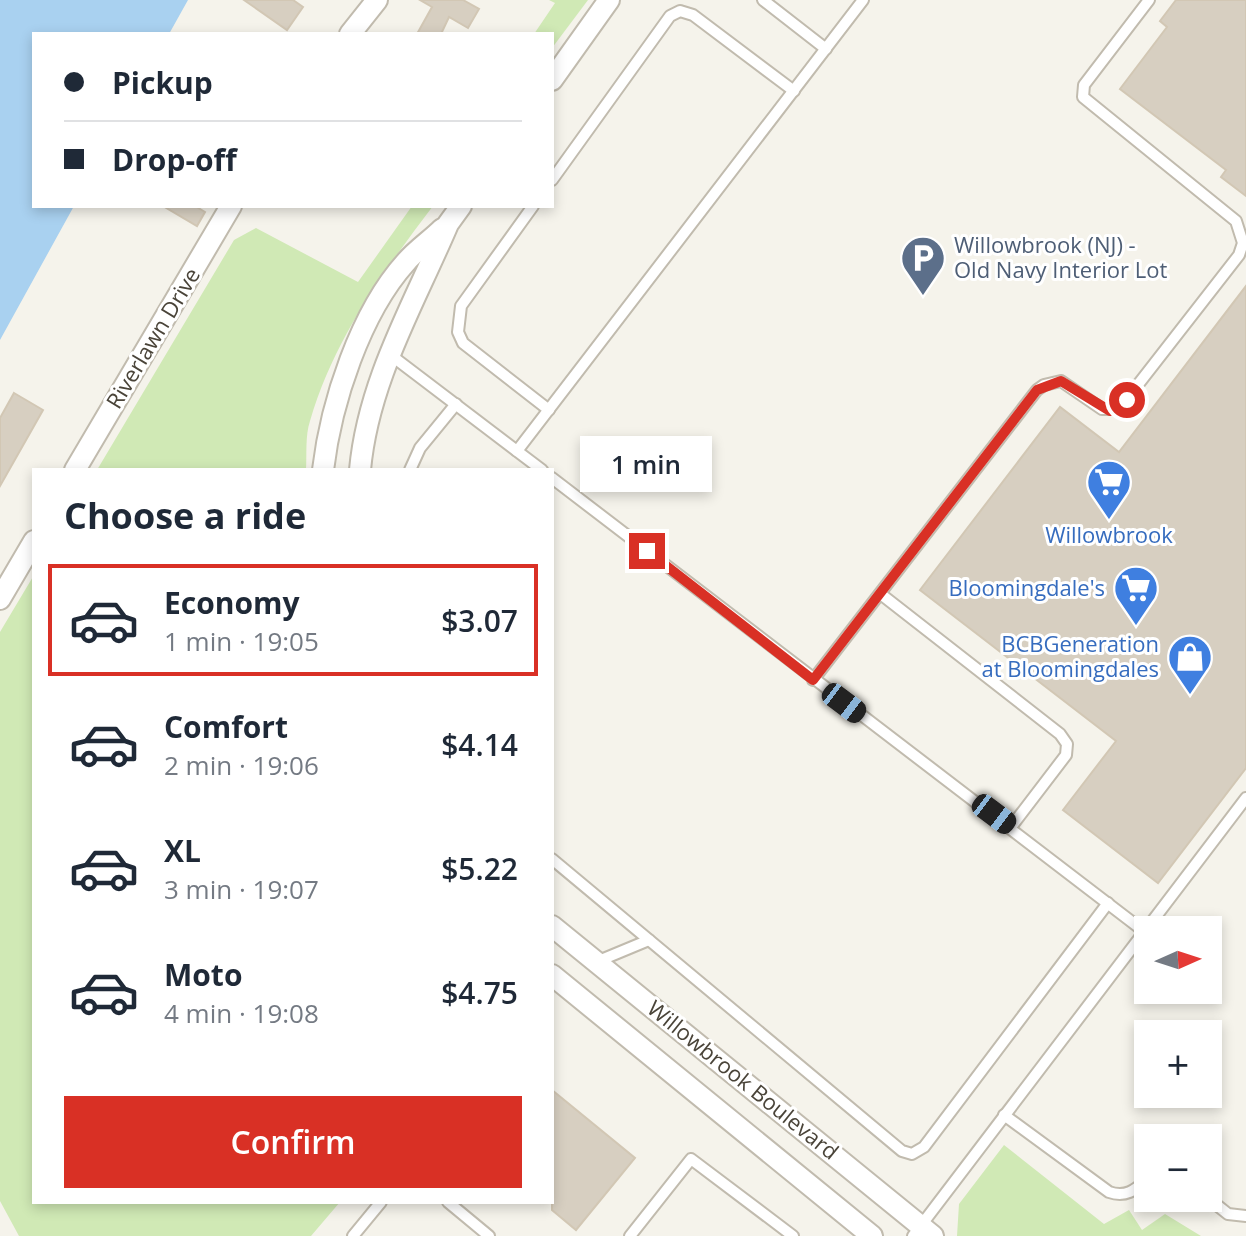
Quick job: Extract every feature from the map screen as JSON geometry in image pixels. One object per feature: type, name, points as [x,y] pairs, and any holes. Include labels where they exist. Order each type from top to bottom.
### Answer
[{"type":"street","points":[[352,32],[377,0]]},
{"type":"street","points":[[554,77],[609,0]]},
{"type":"street","name":"Riverlawn Drive","points":[[76,468],[230,208]]},
{"type":"street","points":[[360,468],[369,416],[388,353],[448,224],[460,208]]},
{"type":"street","points":[[323,468],[338,393],[384,293],[406,261],[448,224]]},
{"type":"street","points":[[0,599],[32,544]]},
{"type":"street","name":"Willowbrook Boulevard","points":[[554,928],[922,1232]]},
{"type":"street","name":"Willowbrook Boulevard","points":[[554,977],[872,1236]]},
{"type":"lane","points":[[763,0],[826,49]]},
{"type":"lane","points":[[813,680],[882,595],[1037,390],[1061,381],[1102,409],[1119,409],[1239,255],[1243,243],[1236,221],[1083,97],[1084,85],[1149,0]]},
{"type":"lane","points":[[517,451],[861,1]]},
{"type":"lane","points":[[554,177],[670,16],[680,11],[693,15],[794,91]]},
{"type":"lane","points":[[532,208],[461,306],[458,332],[463,343],[549,410]]},
{"type":"lane","points":[[388,353],[539,468]]},
{"type":"lane","points":[[411,468],[420,448],[456,404]]},
{"type":"lane","points":[[554,480],[1134,923]]},
{"type":"lane","points":[[882,595],[1060,734],[1067,744],[1066,755],[1011,827]]},
{"type":"lane","points":[[1157,916],[1246,798]]},
{"type":"lane","points":[[554,861],[902,1151],[912,1154],[924,1147],[1108,903]]},
{"type":"lane","points":[[595,962],[649,940]]},
{"type":"lane","points":[[922,1232],[1004,1115],[1134,946]]},
{"type":"lane","points":[[1004,1115],[1109,1192],[1120,1195],[1134,1191]]},
{"type":"lane","points":[[630,1236],[691,1159],[793,1236]]},
{"type":"lane","points":[[353,1236],[379,1204]]},
{"type":"lane","points":[[450,1204],[489,1236]]},
{"type":"lane","points":[[1222,1209],[1228,1214],[1246,1216]]},
{"type":"lane","points":[[768,1236],[777,1224]]},
{"type":"green space","points":[[549,0],[588,0],[554,45],[554,32],[535,32],[555,3]]},
{"type":"green space","points":[[411,208],[432,208],[378,281],[332,362],[308,427],[306,468],[98,468],[234,240],[256,228],[358,282]]},
{"type":"green space","points":[[32,578],[32,1204],[338,1204],[311,1236],[19,1236],[0,1201],[0,632]]},
{"type":"green space","points":[[1004,1145],[1104,1224],[1129,1210],[1142,1230],[1165,1214],[1201,1236],[957,1236],[959,1204]]},
{"type":"water","points":[[0,0],[188,0],[170,32],[32,32],[32,208],[73,208],[0,340]]},
{"type":"building","points":[[244,0],[293,0],[303,7],[287,30]]},
{"type":"building","points":[[420,0],[463,0],[479,9],[468,28],[449,17],[442,32],[418,32],[432,7]]},
{"type":"building","points":[[1176,0],[1246,0],[1246,196],[1221,177],[1226,170],[1120,89],[1167,27],[1160,21]]},
{"type":"building","points":[[166,208],[198,208],[205,212],[197,226]]},
{"type":"building","name":"Willowbrook","points":[[1246,286],[1246,768],[1158,883],[1063,810],[1116,741],[920,590],[1060,407],[1119,452]]},
{"type":"building","points":[[14,393],[43,410],[0,486],[0,418]]},
{"type":"building","points":[[554,1092],[635,1158],[576,1230],[552,1210]]},
{"type":"place","name":"Willowbrook (NJ) - Old Navy Interior Lot","points":[[923,297]]},
{"type":"place","name":"Willowbrook","points":[[1109,521]]},
{"type":"place","name":"Bloomingdale's","points":[[1136,627]]},
{"type":"place","name":"BCBGeneration at Bloomingdales","points":[[1190,696]]},
{"type":"route","points":[[647,551],[813,680],[882,595],[1037,390],[1054,381],[1061,381],[1102,409],[1110,411],[1119,409],[1127,400]]}]
